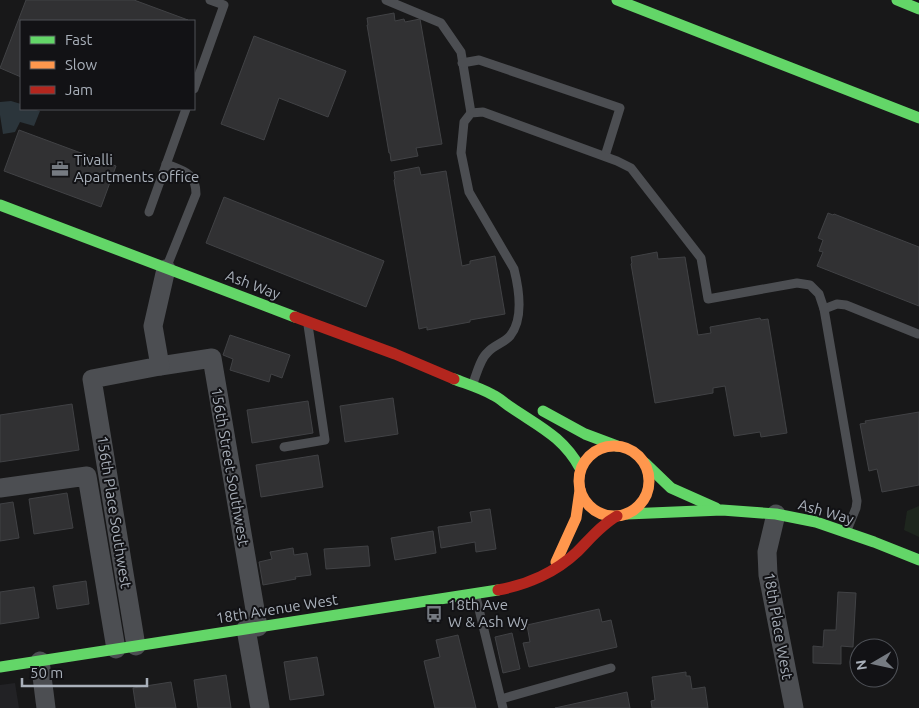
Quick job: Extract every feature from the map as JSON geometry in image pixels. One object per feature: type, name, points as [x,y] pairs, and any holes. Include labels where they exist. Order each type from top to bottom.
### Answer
[{"type":"main road","points":[[617,0],[919,118]]},
{"type":"main road","points":[[897,0],[919,8]]},
{"type":"main road","name":"Ash Way","points":[[0,205],[395,354],[494,395],[513,398],[585,434],[617,446]]},
{"type":"main road","name":"Ash Way","points":[[494,395],[510,408],[536,423],[561,441],[573,455],[580,468]]},
{"type":"main road","points":[[617,446],[628,448],[645,463],[649,474],[648,494],[644,502],[622,515],[604,515],[593,510],[585,501],[580,490],[578,477],[585,459],[594,451],[605,447],[617,446]]},
{"type":"main road","name":"Ash Way","points":[[645,463],[671,488],[722,510]]},
{"type":"main road","points":[[554,568],[576,518],[580,490]]},
{"type":"main road","name":"Ash Way","points":[[622,515],[722,510],[776,514],[816,522],[919,560]]},
{"type":"main road","name":"18th Avenue West","points":[[0,667],[510,588],[542,576],[570,558],[602,524],[622,515]]},
{"type":"street","points":[[160,366],[153,326],[166,269]]},
{"type":"street","name":"156th Street Southwest","points":[[160,366],[212,358],[252,628]]},
{"type":"street","name":"156th Place Southwest","points":[[136,646],[92,379],[160,366]]},
{"type":"street","points":[[0,488],[86,476],[116,648]]},
{"type":"street","name":"18th Place West","points":[[776,514],[767,552],[768,575],[794,708]]},
{"type":"street","points":[[252,628],[260,708]]},
{"type":"street","points":[[40,661],[46,708]]},
{"type":"lane","points":[[195,86],[224,5],[210,0]]},
{"type":"lane","points":[[386,0],[440,23],[460,52],[471,113]]},
{"type":"lane","points":[[462,62],[479,60],[620,108],[605,156]]},
{"type":"lane","points":[[149,212],[186,110]]},
{"type":"lane","points":[[472,386],[484,358],[488,352],[511,335],[519,314],[517,279],[514,269],[469,192],[461,153],[464,122],[471,113],[483,112],[605,156],[631,168],[701,258],[708,299],[797,283],[810,285],[819,294],[824,309],[857,502],[846,532]]},
{"type":"lane","points":[[166,164],[187,172],[195,180],[196,194],[166,269]]},
{"type":"lane","points":[[824,309],[838,304],[846,305],[918,334]]},
{"type":"lane","points":[[284,447],[325,440],[308,322]]},
{"type":"lane","points":[[475,593],[502,704],[611,668]]},
{"type":"shaded area","points":[[11,101],[20,104],[20,110],[40,111],[34,126],[20,122],[15,132],[3,134],[0,102]]},
{"type":"shaded area","points":[[919,506],[919,537],[904,530],[907,511]]},
{"type":"shaded area","points":[[15,683],[19,708],[0,708],[0,685]]},
{"type":"building","points":[[26,0],[134,0],[188,20],[20,20],[20,77],[0,68]]},
{"type":"building","points":[[394,13],[395,21],[404,19],[405,22],[420,19],[442,144],[416,148],[418,156],[391,161],[367,18]]},
{"type":"building","points":[[254,36],[346,71],[328,117],[279,98],[264,140],[221,124]]},
{"type":"building","name":"Tivalli Apartments Office","points":[[19,130],[116,166],[101,207],[4,171]]},
{"type":"building","points":[[419,167],[421,175],[446,171],[462,266],[470,264],[470,261],[495,256],[505,314],[427,330],[427,327],[419,329],[394,172]]},
{"type":"building","points":[[224,197],[384,261],[366,307],[206,243]]},
{"type":"building","points":[[828,213],[919,247],[919,306],[817,266],[823,252],[819,251],[823,240],[818,238]]},
{"type":"building","points":[[657,252],[658,259],[685,257],[698,335],[711,333],[710,327],[760,318],[761,320],[768,319],[787,433],[761,437],[760,432],[734,436],[725,386],[713,388],[713,393],[655,403],[631,257]]},
{"type":"building","points":[[230,335],[290,355],[282,378],[271,374],[269,382],[230,370],[233,359],[223,355]]},
{"type":"building","points":[[393,398],[398,434],[345,442],[340,406]]},
{"type":"building","points":[[308,401],[313,433],[252,443],[247,410]]},
{"type":"building","points":[[72,404],[79,450],[0,462],[0,415]]},
{"type":"building","points":[[919,412],[919,485],[882,492],[877,469],[869,471],[860,424],[866,423],[865,421]]},
{"type":"building","points":[[318,455],[323,487],[261,497],[256,465]]},
{"type":"building","points":[[67,493],[73,528],[34,534],[29,499]]},
{"type":"building","points":[[13,502],[19,538],[0,541],[0,504]]},
{"type":"building","points":[[490,509],[496,549],[476,552],[475,542],[441,548],[438,527],[472,522],[470,512]]},
{"type":"building","points":[[433,531],[436,553],[395,560],[391,538]]},
{"type":"building","points":[[368,546],[370,566],[326,569],[324,549]]},
{"type":"building","points":[[293,548],[294,555],[307,553],[311,575],[263,585],[259,562],[272,559],[270,552]]},
{"type":"building","points":[[86,581],[89,604],[57,609],[53,586]]},
{"type":"building","points":[[34,587],[39,618],[0,624],[0,592]]},
{"type":"building","points":[[838,592],[856,593],[854,638],[849,638],[849,647],[841,646],[841,664],[813,663],[813,646],[823,647],[824,630],[836,630]]},
{"type":"building","points":[[599,609],[602,622],[611,620],[617,647],[529,667],[523,643],[530,642],[527,625]]},
{"type":"building","points":[[512,633],[520,669],[503,673],[495,637]]},
{"type":"building","points":[[458,635],[476,708],[435,708],[424,661],[440,657],[436,640]]},
{"type":"building","points":[[317,657],[324,695],[290,700],[284,662]]},
{"type":"building","points":[[686,672],[686,676],[690,676],[692,689],[705,687],[708,708],[652,708],[651,701],[655,700],[652,677]]},
{"type":"building","points":[[226,675],[231,708],[198,708],[194,680]]},
{"type":"building","points":[[171,682],[176,708],[136,708],[133,688]]},
{"type":"building","points":[[627,692],[630,708],[555,708]]},
{"type":"traffic: fast","points":[[617,0],[919,118]]},
{"type":"traffic: fast","points":[[897,0],[919,9]]},
{"type":"traffic: fast","points":[[0,205],[295,317]]},
{"type":"traffic: fast","points":[[454,379],[496,396],[541,427],[566,448],[580,468]]},
{"type":"traffic: fast","points":[[543,411],[585,434],[617,446]]},
{"type":"traffic: fast","points":[[645,463],[671,488],[716,508]]},
{"type":"traffic: fast","points":[[627,514],[722,510],[776,514],[816,522],[919,560]]},
{"type":"traffic: fast","points":[[0,667],[498,590]]},
{"type":"traffic: slow","points":[[621,446],[634,452],[643,461],[647,467],[649,481],[647,495],[639,506],[628,514],[607,516],[600,514],[589,506],[581,495],[579,474],[581,467],[589,456],[600,448],[621,446]]},
{"type":"traffic: slow","points":[[556,562],[576,518],[580,490]]},
{"type":"traffic: jam","points":[[295,317],[395,354],[454,379]]},
{"type":"traffic: jam","points":[[498,590],[520,585],[560,566],[601,528],[617,516]]},
{"type":"place","name":"Tivalli Apartments Office","points":[[60,169]]},
{"type":"place","name":"18th Ave W & Ash Wy","points":[[434,614]]}]
